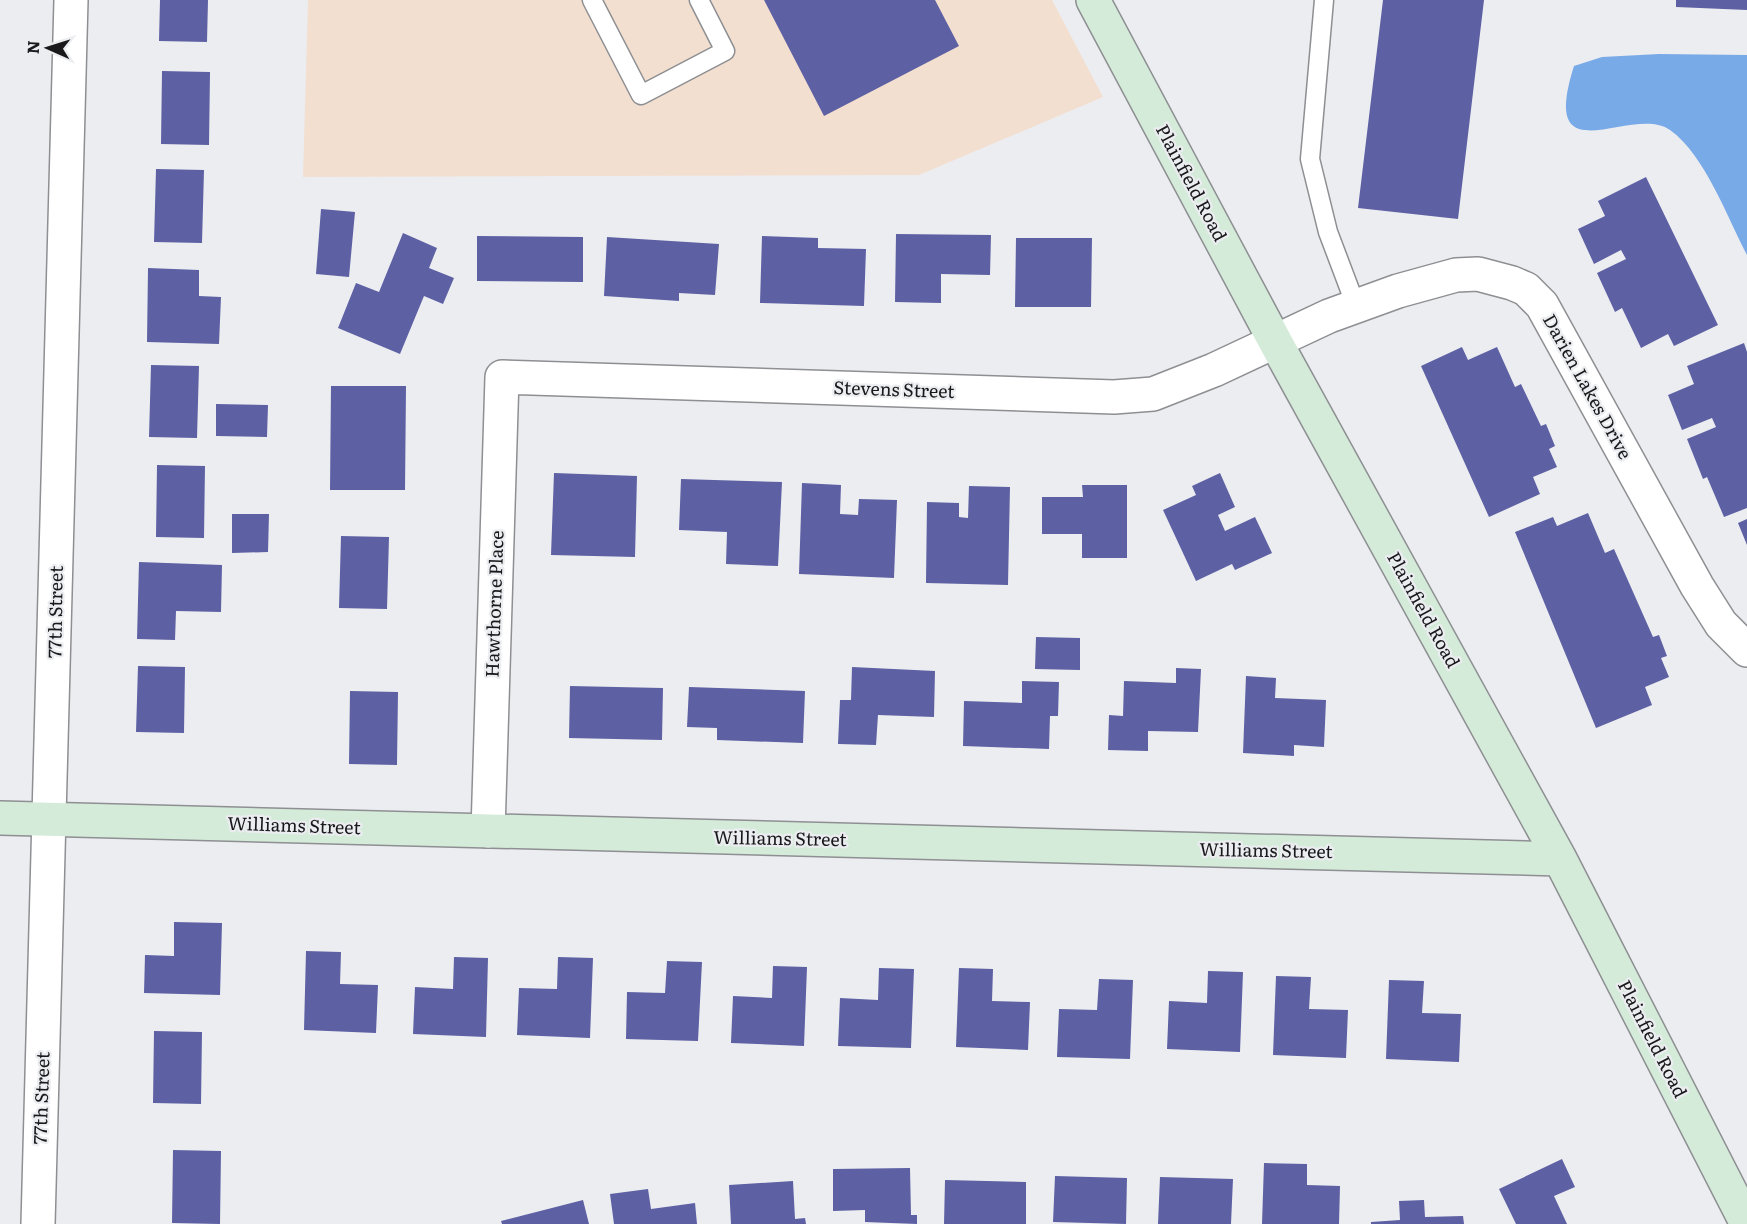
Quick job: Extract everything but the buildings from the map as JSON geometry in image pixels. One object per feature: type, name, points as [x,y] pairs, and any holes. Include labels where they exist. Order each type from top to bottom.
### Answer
[{"type":"street","name":"77th Street","points":[[38,1224],[71,0]]},
{"type":"street","name":"Plainfield Road","points":[[1094,0],[1276,342],[1560,859],[1747,1224]]},
{"type":"street","name":"Darien Lakes Drive","points":[[1276,342],[1356,306],[1456,275],[1478,274],[1526,289],[1542,305],[1560,335],[1697,586],[1721,624],[1747,650]]},
{"type":"street","name":"Stevens Street","points":[[502,377],[1114,398],[1153,394],[1276,342]]},
{"type":"street","name":"Hawthorne Place","points":[[488,831],[502,377]]},
{"type":"street","name":"Williams Street","points":[[0,818],[1560,859]]},
{"type":"lane","points":[[592,0],[641,95],[725,51],[699,0]]},
{"type":"lane","points":[[1324,0],[1310,159],[1328,232],[1356,306]]},
{"type":"shaded area","points":[[308,0],[1052,0],[1103,97],[919,175],[303,177]]},
{"type":"water","points":[[1659,54],[1747,55],[1747,255],[1704,171],[1683,141],[1670,130],[1654,124],[1634,124],[1595,130],[1579,129],[1569,120],[1566,100],[1574,66],[1602,57]]}]
